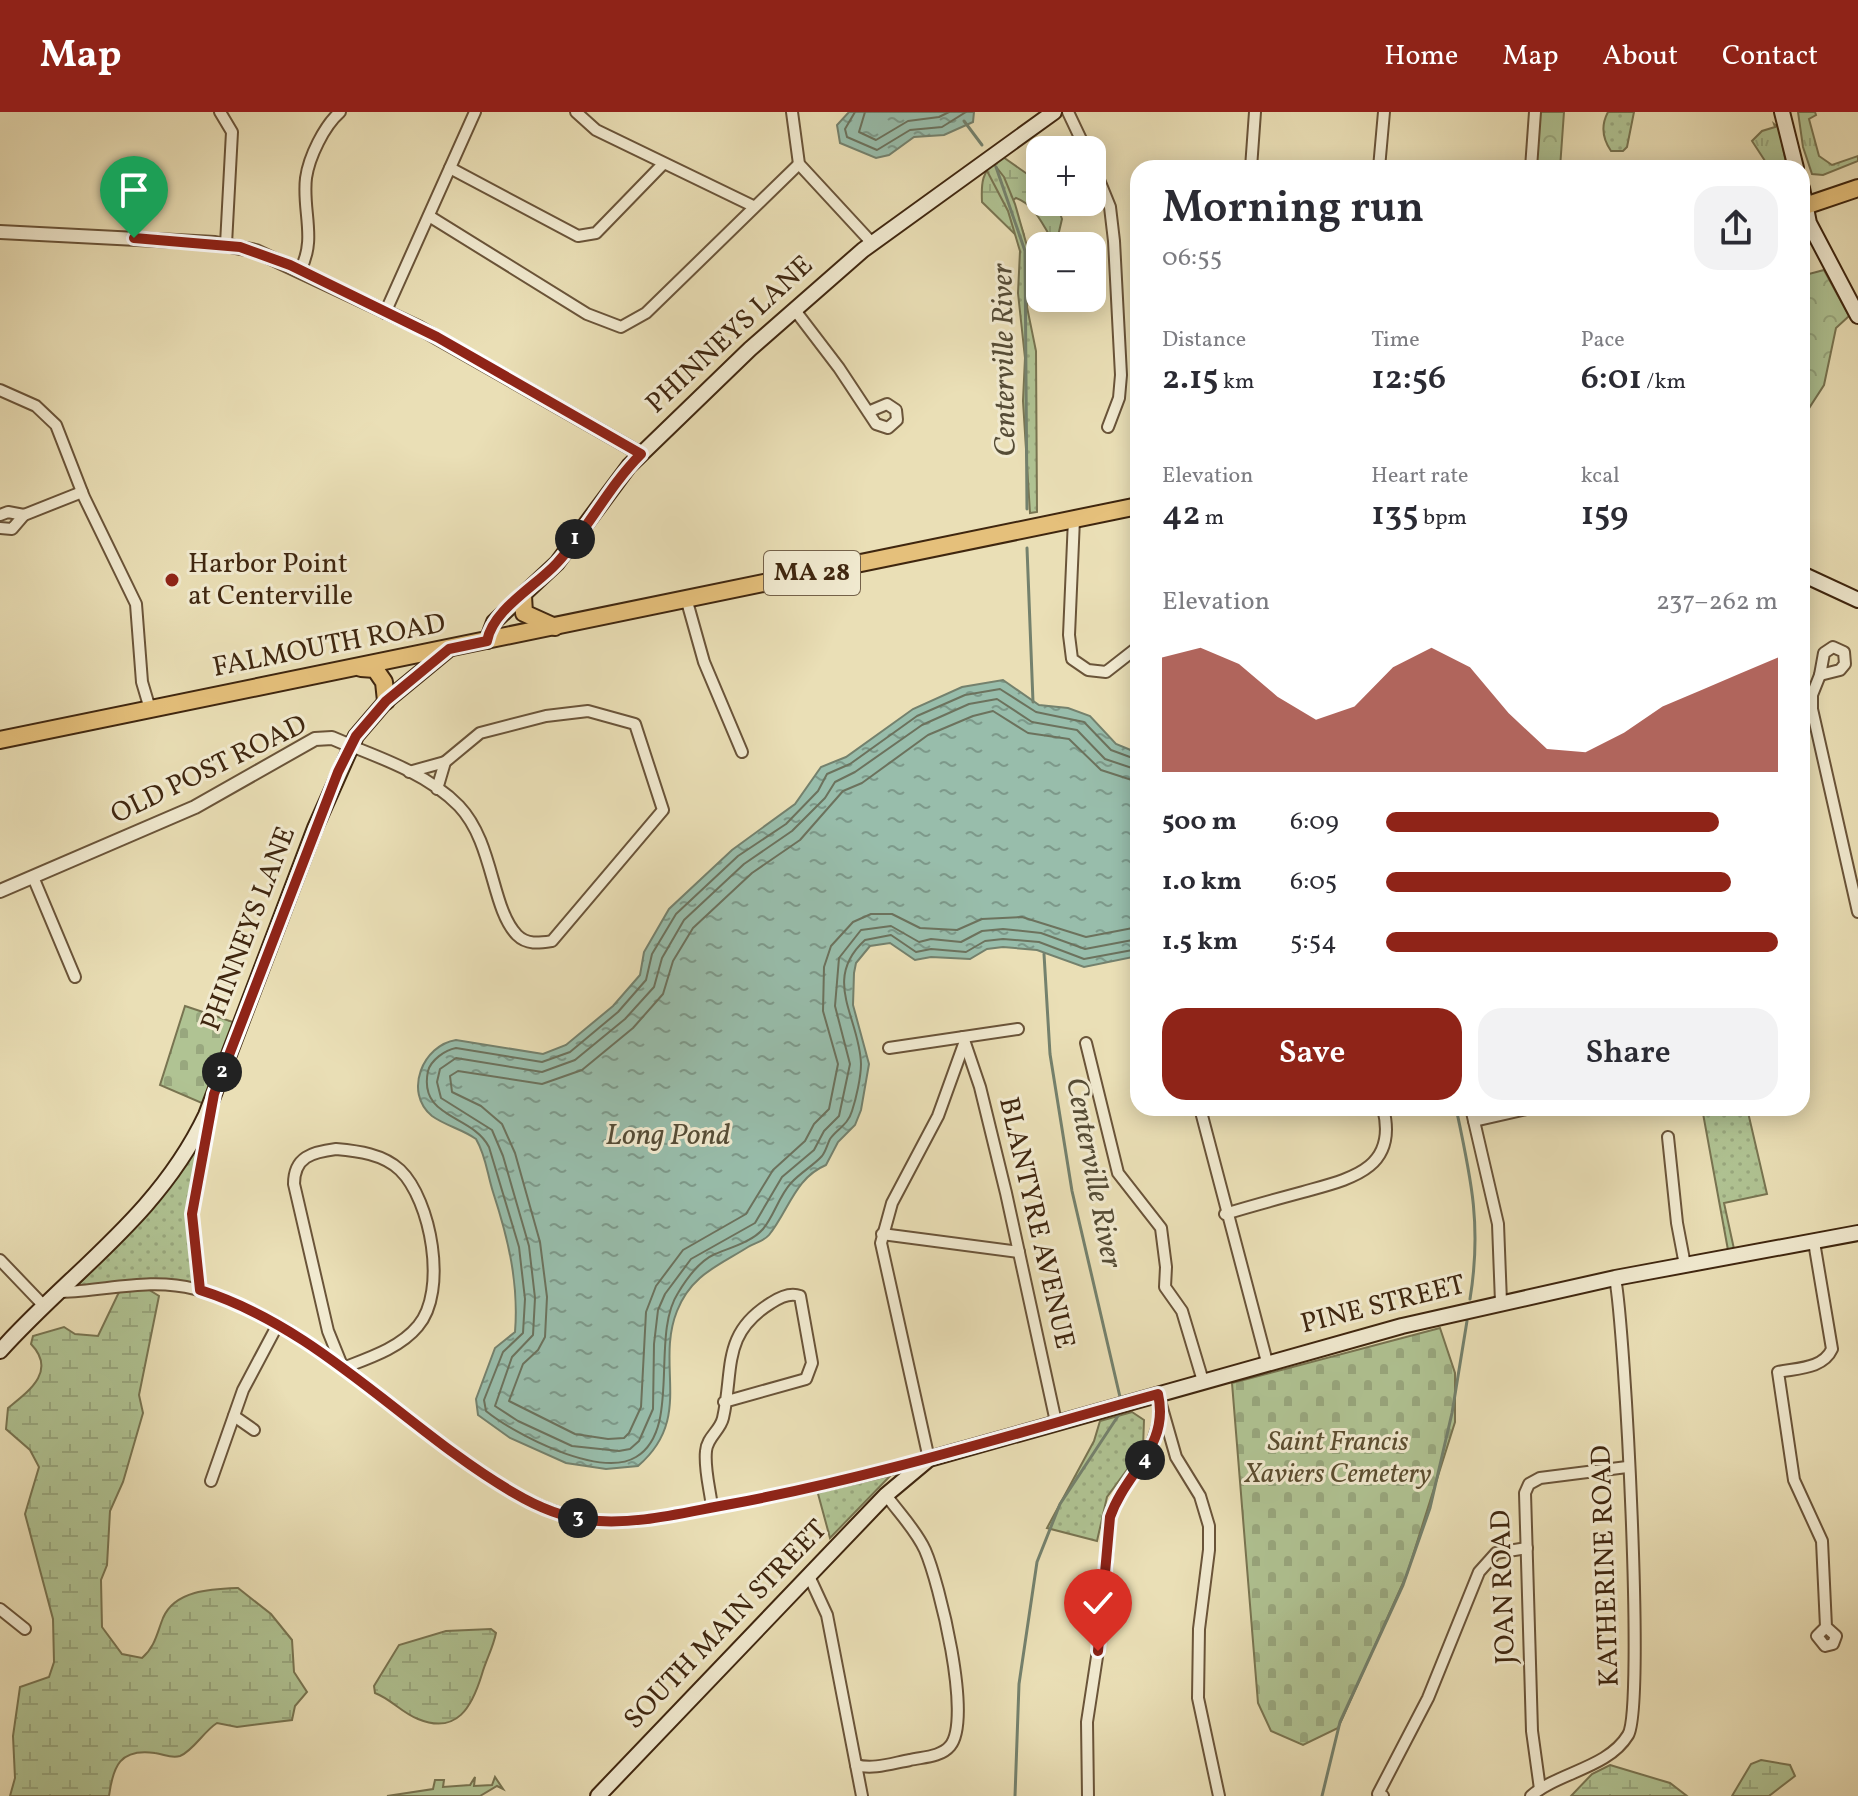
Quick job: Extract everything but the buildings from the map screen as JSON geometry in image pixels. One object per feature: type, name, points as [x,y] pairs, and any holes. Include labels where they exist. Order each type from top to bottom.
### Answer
[{"type":"main road","name":"PHINNEYS LANE","points":[[487,641],[494,622],[557,563],[614,484],[641,454],[794,309],[872,243],[1054,112]]},
{"type":"main road","points":[[1782,112],[1794,160]]},
{"type":"main road","points":[[1810,204],[1858,188]]},
{"type":"main road","points":[[1810,223],[1858,316]]},
{"type":"main road","name":"FALMOUTH ROAD","points":[[0,740],[1130,508]]},
{"type":"main road","points":[[1810,578],[1858,600]]},
{"type":"main road","points":[[523,596],[522,608],[528,617],[556,627]]},
{"type":"main road","name":"PHINNEYS LANE","points":[[0,1351],[152,1202],[174,1174],[193,1143],[214,1094],[315,828],[351,746],[386,701],[449,649]]},
{"type":"main road","points":[[352,668],[375,669],[384,682],[386,701]]},
{"type":"main road","name":"PINE STREET","points":[[929,1459],[1267,1362],[1501,1302],[1858,1233]]},
{"type":"main road","name":"SOUTH MAIN STREET","points":[[598,1796],[886,1495],[929,1459]]},
{"type":"street","points":[[220,112],[232,132],[226,244]]},
{"type":"street","points":[[300,270],[310,243],[306,178],[317,146],[340,112]]},
{"type":"street","points":[[385,313],[475,112]]},
{"type":"street","points":[[576,112],[596,130],[753,206]]},
{"type":"street","points":[[792,112],[799,164],[872,243]]},
{"type":"street","points":[[1068,112],[1079,136]]},
{"type":"street","points":[[1252,160],[1255,112]]},
{"type":"street","points":[[1380,160],[1384,112]]},
{"type":"street","points":[[1532,160],[1535,112]]},
{"type":"street","points":[[450,168],[578,236],[596,233],[663,164]]},
{"type":"street","points":[[429,216],[587,314],[621,327],[638,320],[799,164]]},
{"type":"street","points":[[1106,195],[1113,228],[1121,375],[1119,398],[1108,427]]},
{"type":"street","points":[[0,232],[226,244],[256,251],[437,337],[641,454]]},
{"type":"street","points":[[794,309],[868,412]]},
{"type":"street","points":[[0,390],[36,406],[56,425],[82,492],[136,604],[142,682],[150,709]]},
{"type":"street","points":[[0,528],[16,527],[24,515],[82,492]]},
{"type":"street","points":[[0,515],[12,512],[24,515]]},
{"type":"street","points":[[1074,519],[1069,635],[1072,659],[1088,670],[1106,672],[1130,653]]},
{"type":"street","points":[[686,598],[704,662],[742,752]]},
{"type":"street","points":[[1820,675],[1815,684],[1812,709],[1858,912]]},
{"type":"street","points":[[351,746],[409,772],[459,807],[479,835],[506,918],[517,935],[539,943],[552,941],[578,914],[663,810],[635,724],[598,713],[546,716],[480,733],[445,762],[409,772]]},
{"type":"street","name":"OLD POST ROAD","points":[[0,891],[203,804],[315,739],[332,738],[351,746]]},
{"type":"street","points":[[437,789],[445,762]]},
{"type":"street","points":[[33,877],[75,977]]},
{"type":"street","points":[[889,1048],[964,1040],[1018,1029]]},
{"type":"street","points":[[62,1292],[144,1284],[200,1290],[277,1326],[343,1368],[483,1474],[546,1509],[588,1520],[619,1521],[712,1507],[821,1486],[929,1459],[881,1253],[882,1234],[892,1203],[938,1116],[964,1040]]},
{"type":"street","name":"BLANTYRE AVENUE","points":[[964,1040],[980,1087],[1056,1422]]},
{"type":"street","points":[[1086,1043],[1118,1173],[1161,1228],[1165,1287],[1182,1311],[1203,1381]]},
{"type":"street","points":[[200,1290],[192,1214],[214,1094]]},
{"type":"street","points":[[1202,1116],[1225,1214],[1267,1362]]},
{"type":"street","points":[[1225,1214],[1360,1173],[1383,1149],[1384,1116]]},
{"type":"street","points":[[1473,1116],[1498,1224],[1501,1302]]},
{"type":"street","points":[[1474,1121],[1496,1116]]},
{"type":"street","points":[[1668,1137],[1685,1265]]},
{"type":"street","points":[[336,1149],[386,1160],[409,1180],[425,1219],[434,1274],[429,1310],[420,1325],[407,1338],[343,1368],[328,1331],[294,1184],[294,1169],[300,1161],[311,1153],[336,1149]]},
{"type":"street","points":[[882,1234],[1019,1252]]},
{"type":"street","points":[[1814,1242],[1832,1349],[1817,1364],[1778,1372],[1794,1480],[1822,1541],[1826,1627]]},
{"type":"street","points":[[0,1260],[45,1307]]},
{"type":"street","name":"KATHERINE ROAD","points":[[1536,1792],[1607,1756],[1627,1738],[1633,1723],[1635,1633],[1615,1278]]},
{"type":"street","points":[[712,1507],[706,1447],[723,1418],[724,1402],[728,1366],[739,1333],[752,1317],[774,1301],[788,1294],[800,1296],[812,1363],[806,1379],[724,1402]]},
{"type":"street","points":[[211,1481],[234,1416],[277,1326]]},
{"type":"street","points":[[1158,1394],[1176,1457],[1200,1496],[1209,1526],[1199,1629],[1198,1698],[1219,1796]]},
{"type":"street","points":[[1088,1796],[1087,1722],[1102,1624],[1110,1517],[1118,1498],[1149,1453],[1162,1413]]},
{"type":"street","points":[[234,1416],[254,1430]]},
{"type":"street","name":"JOAN ROAD","points":[[1536,1792],[1525,1497],[1532,1482],[1627,1467]]},
{"type":"street","points":[[856,1765],[867,1767],[939,1754],[950,1746],[957,1726],[954,1675],[930,1561],[915,1534],[886,1495]]},
{"type":"street","points":[[1380,1795],[1428,1698],[1479,1572],[1496,1553],[1527,1548]]},
{"type":"street","points":[[809,1576],[825,1608],[862,1796]]},
{"type":"street","points":[[0,1609],[25,1629]]},
{"type":"green space","points":[[1540,112],[1564,112],[1561,160],[1536,160]]},
{"type":"green space","points":[[1608,112],[1634,112],[1627,147],[1623,151],[1611,151],[1606,141],[1604,127]]},
{"type":"green space","points":[[1798,112],[1815,112],[1816,115],[1809,119],[1819,156],[1832,165],[1858,156],[1858,161],[1823,175],[1812,174],[1810,160],[1803,147]]},
{"type":"green space","points":[[1774,124],[1779,128],[1785,160],[1764,160],[1752,141],[1762,131],[1775,127]]},
{"type":"green space","points":[[1003,157],[1026,173],[1026,204],[1016,198],[1012,201],[1024,235],[1019,238],[982,202],[985,173],[997,158]]},
{"type":"green space","points":[[993,163],[1004,177],[1026,242],[1026,312],[1036,351],[1037,512],[1030,513],[1023,401],[1025,358],[1018,293],[1020,251],[1008,211],[986,169]]},
{"type":"green space","points":[[1038,216],[1061,216],[1059,232],[1048,232]]},
{"type":"green space","points":[[1824,270],[1849,316],[1836,328],[1824,385],[1810,407],[1810,274]]},
{"type":"green space","points":[[185,1006],[236,1023],[204,1104],[160,1085]]},
{"type":"green space","points":[[1703,1116],[1749,1116],[1767,1194],[1724,1203],[1734,1249],[1728,1250]]},
{"type":"green space","points":[[202,1133],[187,1227],[195,1284],[149,1279],[74,1289],[119,1242]]},
{"type":"green space","points":[[146,1288],[159,1296],[139,1395],[143,1413],[123,1482],[110,1511],[107,1565],[101,1580],[102,1627],[122,1654],[142,1658],[153,1644],[163,1618],[176,1602],[195,1593],[238,1588],[271,1614],[292,1640],[294,1672],[307,1692],[295,1706],[292,1720],[237,1727],[217,1723],[180,1756],[143,1752],[126,1756],[116,1768],[109,1796],[10,1796],[15,1778],[13,1736],[20,1687],[49,1677],[54,1662],[53,1619],[25,1514],[39,1467],[30,1450],[6,1429],[8,1408],[24,1395],[41,1372],[38,1354],[31,1344],[33,1336],[64,1327],[75,1334],[98,1336],[120,1290]]},
{"type":"green space","name":"Saint Francis Xaviers Cemetery","points":[[1440,1328],[1455,1373],[1455,1422],[1407,1574],[1338,1728],[1303,1745],[1271,1731],[1258,1703],[1232,1383]]},
{"type":"green space","points":[[1132,1412],[1144,1420],[1143,1448],[1107,1497],[1097,1541],[1047,1528],[1094,1441],[1100,1421]]},
{"type":"green space","points":[[891,1475],[830,1538],[817,1490]]},
{"type":"green space","points":[[491,1629],[496,1633],[478,1686],[468,1707],[453,1720],[432,1723],[418,1719],[375,1693],[374,1686],[399,1645],[446,1631]]},
{"type":"green space","points":[[1761,1760],[1790,1765],[1795,1776],[1769,1796],[1732,1796],[1751,1764]]},
{"type":"green space","points":[[1610,1765],[1670,1783],[1687,1796],[1571,1796],[1592,1774]]},
{"type":"green space","points":[[475,1777],[474,1786],[492,1785],[495,1777],[503,1789],[497,1786],[480,1796],[387,1796],[433,1789],[435,1780],[444,1780],[443,1787],[470,1785]]},
{"type":"water","points":[[849,112],[974,112],[973,122],[944,135],[914,137],[889,155],[876,158],[840,143],[837,125]]},
{"type":"water","name":"Long Pond","points":[[1003,680],[1039,705],[1068,708],[1090,716],[1116,744],[1130,750],[1130,958],[1084,967],[1037,950],[1003,947],[987,949],[970,959],[931,957],[915,960],[890,943],[870,946],[856,963],[854,973],[853,1005],[869,1064],[861,1110],[855,1125],[838,1142],[826,1165],[800,1186],[767,1237],[706,1273],[683,1299],[671,1331],[669,1410],[665,1429],[655,1448],[638,1466],[606,1469],[566,1463],[510,1438],[478,1415],[476,1399],[495,1348],[515,1332],[514,1278],[508,1244],[476,1139],[432,1116],[423,1106],[418,1083],[426,1060],[444,1044],[456,1040],[543,1054],[566,1045],[613,1006],[640,975],[644,952],[669,909],[732,850],[795,804],[821,767],[846,757],[913,709],[962,687]]},
{"type":"waterway","name":"Centerville River","points":[[964,121],[982,145]]},
{"type":"waterway","name":"Centerville River","points":[[996,167],[1025,251],[1027,509]]},
{"type":"waterway","name":"Centerville River","points":[[1027,548],[1033,702]]},
{"type":"waterway","name":"Centerville River","points":[[1044,954],[1050,1054],[1072,1191],[1120,1397]]},
{"type":"waterway","points":[[1458,1116],[1475,1225],[1470,1299]]},
{"type":"waterway","points":[[1322,1796],[1340,1722],[1403,1585],[1430,1508],[1452,1413],[1467,1321]]},
{"type":"waterway","name":"Centerville River","points":[[1015,1796],[1019,1684],[1037,1562],[1060,1504],[1118,1416]]},
{"type":"place","name":"Harbor Point at Centerville","points":[[172,580]]},
{"type":"route","points":[[134,238],[240,247],[290,265],[353,299],[437,337],[641,454],[614,484],[557,563],[494,622],[487,641],[449,649],[386,701],[356,736],[315,828],[214,1094],[192,1214],[191,1228],[200,1290],[216,1295],[300,1340],[343,1368],[483,1474],[517,1495],[546,1509],[588,1520],[642,1519],[821,1486],[1158,1394],[1162,1413],[1151,1447],[1118,1498],[1110,1517],[1098,1651]]}]
